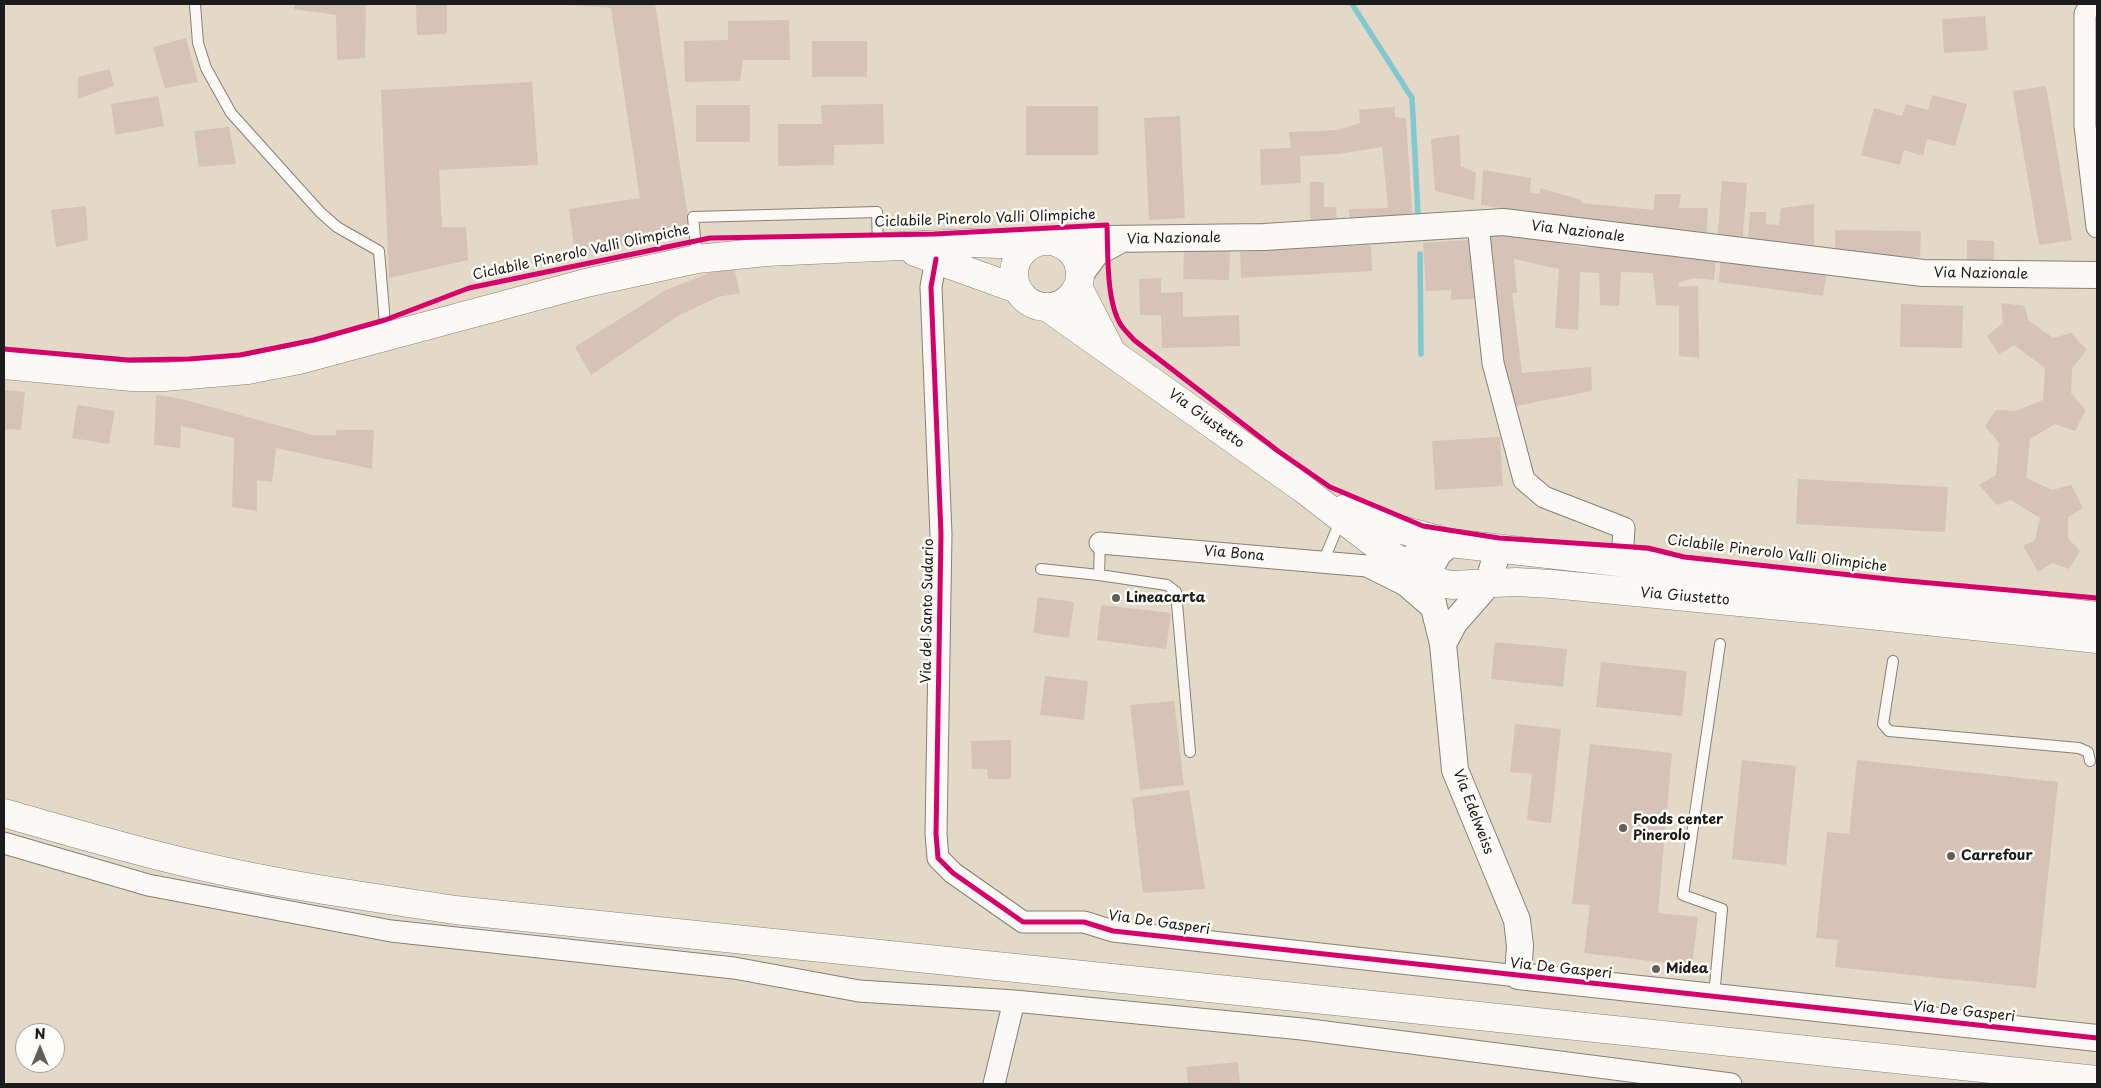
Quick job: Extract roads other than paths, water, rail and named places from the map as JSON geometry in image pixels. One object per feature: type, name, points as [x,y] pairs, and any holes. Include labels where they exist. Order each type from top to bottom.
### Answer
[{"type":"main road","points":[[4,365],[132,377],[213,374],[300,360],[586,283],[697,258],[757,253],[970,243],[1031,245],[1040,242],[1058,242],[1074,254],[1079,280],[1066,302],[1047,308],[1029,302],[1017,289],[936,259],[889,248]]},
{"type":"main road","points":[[1017,289],[1014,269],[1017,259],[1031,245]]},
{"type":"main road","name":"Via Giustetto","points":[[1079,280],[1110,351]]},
{"type":"main road","name":"Via Giustetto","points":[[1047,308],[1110,351],[1399,559],[1435,581],[1452,585],[1516,582],[1581,587],[2097,639]]},
{"type":"main road","name":"Via Giustetto","points":[[1302,488],[1380,524],[1450,543],[2097,616]]},
{"type":"main road","points":[[4,813],[119,847],[207,867],[312,888],[455,910],[2097,1080]]},
{"type":"main road","points":[[1654,1034],[1747,1060],[1953,1084]]},
{"type":"street","points":[[2091,4],[2085,14],[2085,126],[2097,227]]},
{"type":"street","name":"Via Nazionale","points":[[1058,242],[1264,236],[1478,225],[1503,222],[1923,273],[2097,275]]},
{"type":"street","points":[[1478,225],[1493,363],[1524,480],[1544,497],[1624,528],[1622,562]]},
{"type":"street","points":[[1079,280],[1096,252],[1121,240]]},
{"type":"street","name":"Via del Santo Sudario","points":[[936,259],[931,287],[941,534],[936,834],[938,858],[953,873],[1023,922]]},
{"type":"street","name":"Via Bona","points":[[1100,543],[1367,566]]},
{"type":"street","points":[[1367,566],[1399,559],[1450,543]]},
{"type":"street","points":[[1426,575],[1438,554],[1450,543]]},
{"type":"street","points":[[1443,644],[1454,623],[1488,584],[1498,549]]},
{"type":"street","points":[[1367,566],[1405,585],[1435,612]]},
{"type":"street","name":"Via Edelweiss","points":[[1426,575],[1443,644],[1455,770],[1517,920],[1520,946],[1518,976]]},
{"type":"street","points":[[4,843],[148,885],[391,930],[734,968],[859,991],[1014,1001],[1302,1028],[1731,1084]]},
{"type":"street","name":"Via De Gasperi","points":[[1023,922],[1084,922],[1114,931],[2097,1038]]},
{"type":"street","points":[[994,1084],[1014,1001]]},
{"type":"lane","points":[[196,4],[198,43],[206,68],[231,113],[320,212],[337,227],[379,251],[386,337]]},
{"type":"lane","points":[[697,258],[693,217],[877,212],[889,248]]},
{"type":"lane","points":[[1323,562],[1341,518]]},
{"type":"lane","points":[[1099,575],[1100,543]]},
{"type":"lane","points":[[1041,569],[1167,585],[1176,592],[1190,752]]},
{"type":"lane","points":[[1714,996],[1722,909],[1683,895],[1720,644]]},
{"type":"lane","points":[[1893,661],[1883,724],[1889,730],[2079,748],[2088,752],[2090,761]]},
{"type":"waterway","points":[[1352,4],[1412,98],[1418,214]]},
{"type":"waterway","points":[[1420,254],[1421,354]]},
{"type":"place","name":"Lineacarta","points":[[1116,598]]},
{"type":"place","name":"Foods center Pinerolo","points":[[1623,828]]},
{"type":"place","name":"Carrefour","points":[[1951,856]]},
{"type":"place","name":"Midea","points":[[1656,969]]}]
